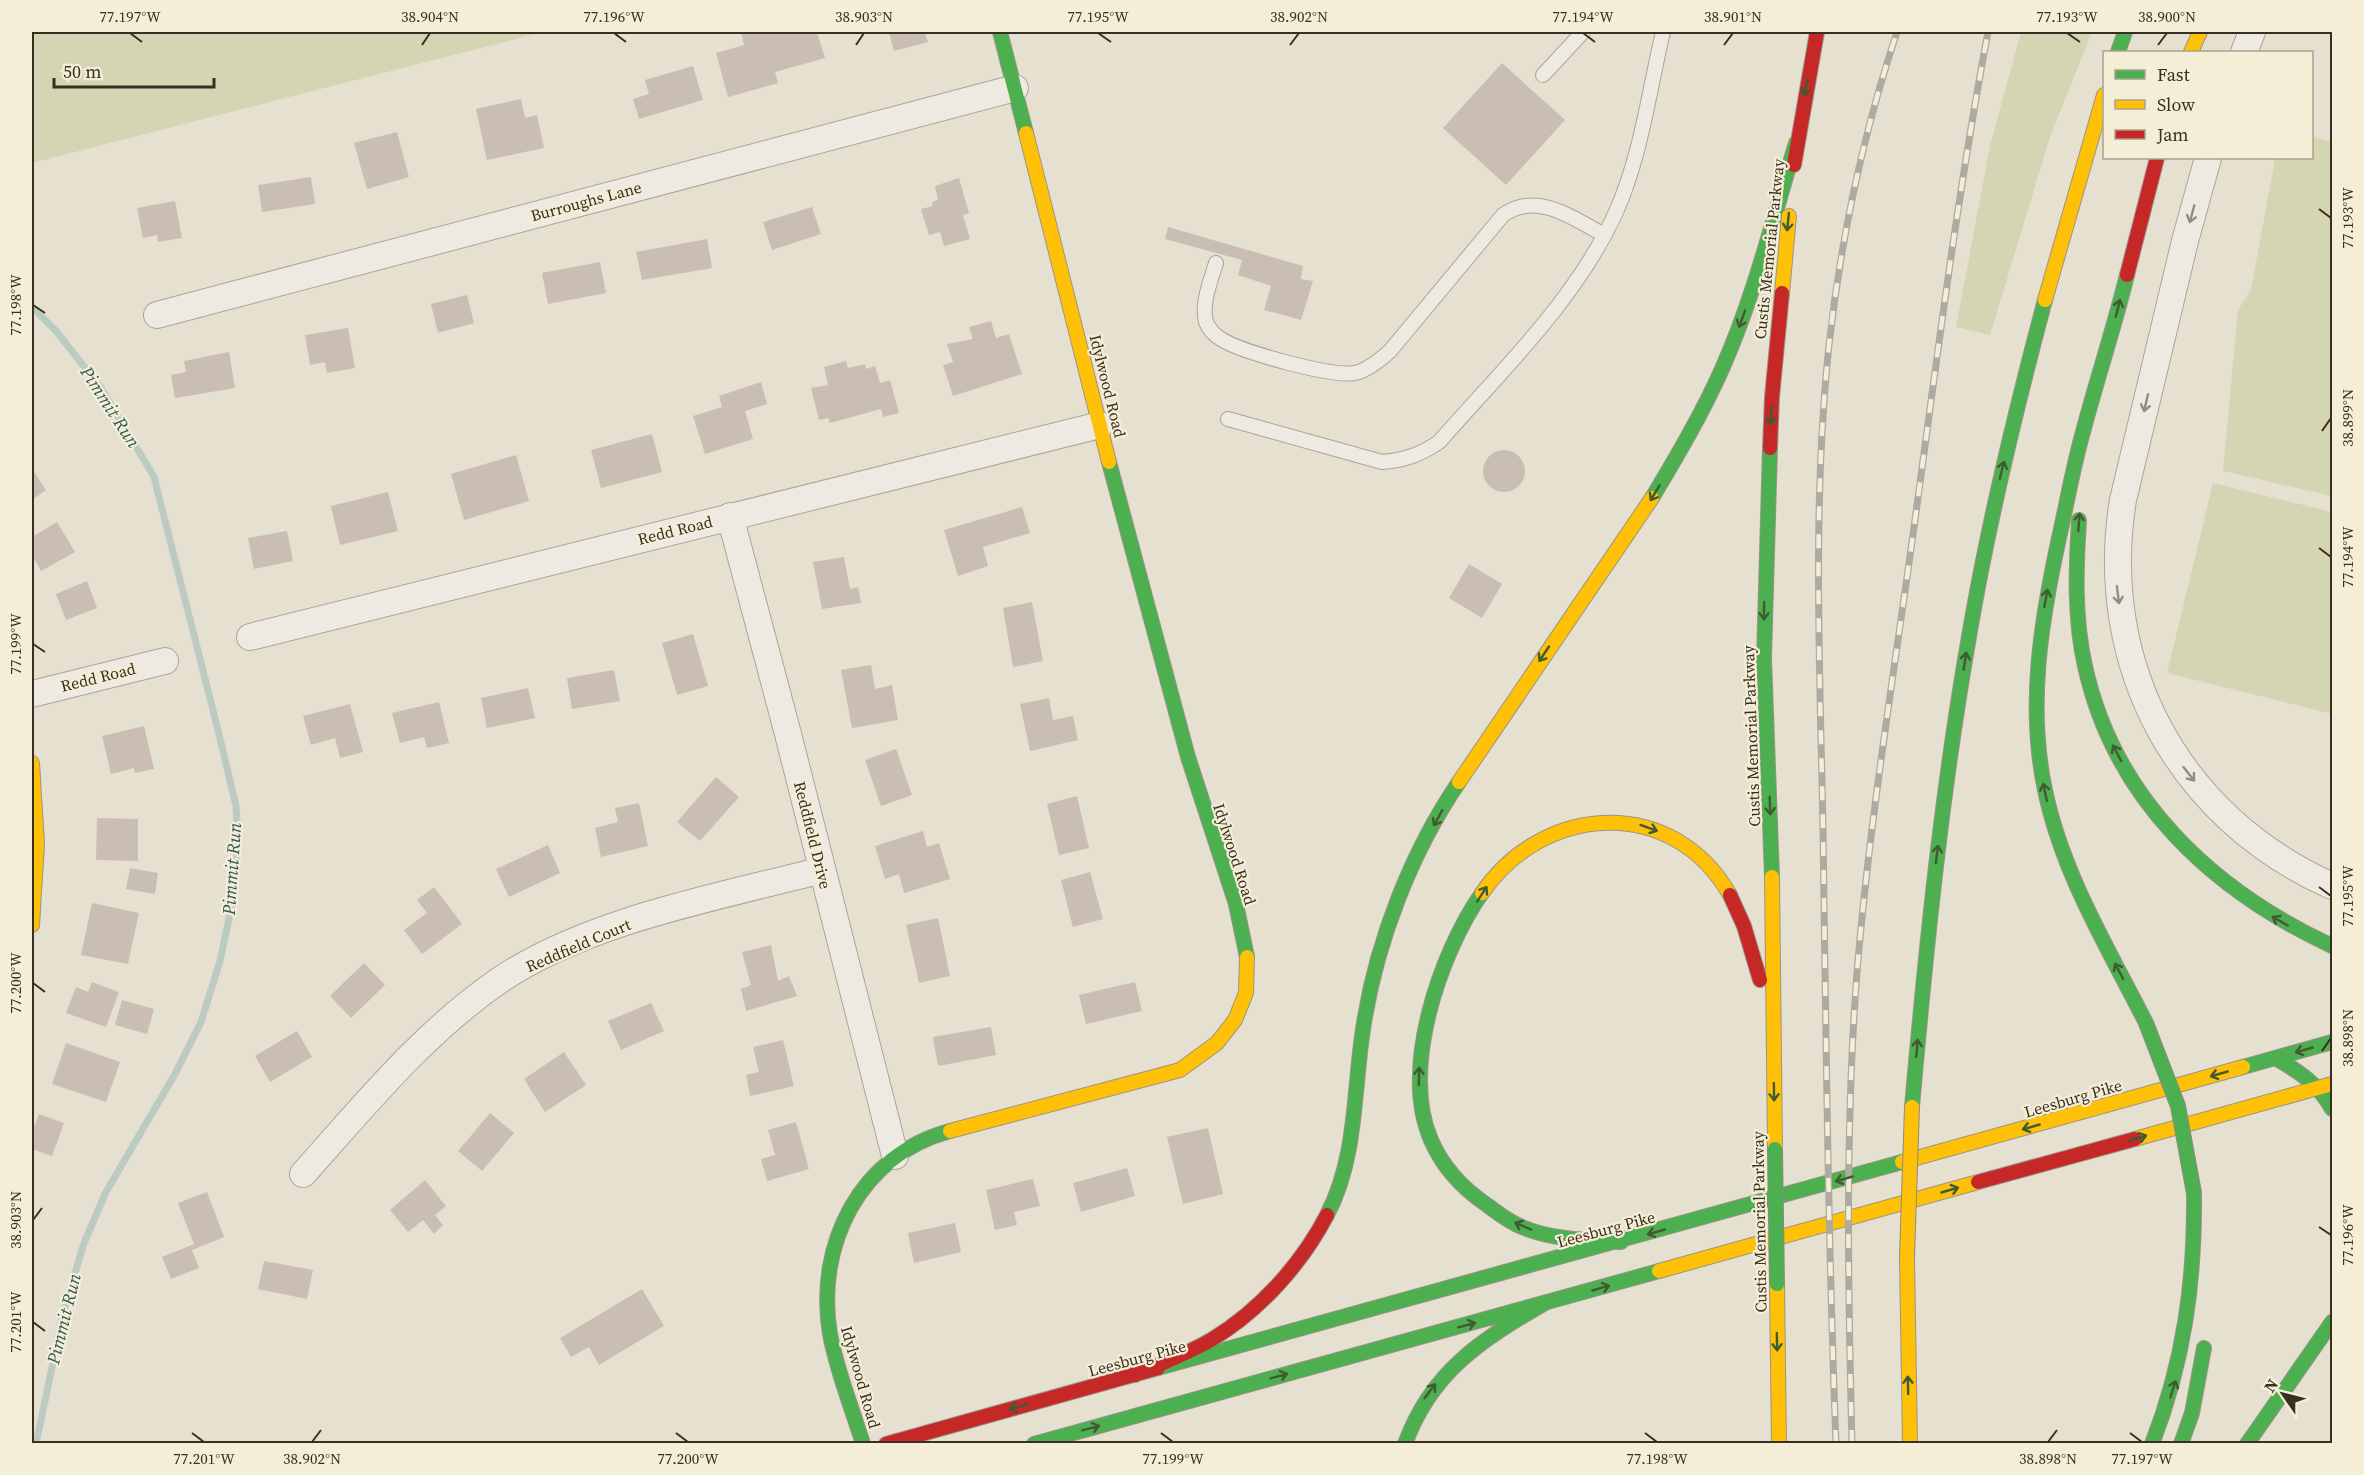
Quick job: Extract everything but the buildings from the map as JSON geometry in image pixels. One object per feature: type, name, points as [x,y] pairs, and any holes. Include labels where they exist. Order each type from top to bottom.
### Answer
[{"type":"main road","name":"Idylwood Road","points":[[863,1443],[830,1336],[826,1308],[827,1279],[832,1252],[843,1222],[858,1194],[874,1174],[895,1155],[931,1136],[1180,1070],[1200,1059],[1218,1044],[1234,1023],[1243,1001],[1248,979],[1247,956],[1237,912],[1197,792],[1142,592],[1000,32]]},
{"type":"main road","name":"Custis Memorial Parkway","points":[[1779,1443],[1772,851],[1764,658],[1766,516],[1773,387],[1796,143],[1817,32]]},
{"type":"main road","points":[[2118,51],[2125,32]]},
{"type":"main road","points":[[2189,51],[2194,32]]},
{"type":"main road","points":[[2190,51],[2200,32]]},
{"type":"main road","points":[[1910,1443],[1907,1257],[1912,1107],[1926,938],[1950,753],[1970,628],[1996,496],[2062,235],[2103,97]]},
{"type":"main road","points":[[1136,1375],[1208,1342],[1261,1303],[1295,1266],[1316,1236],[1334,1201],[1346,1164],[1365,1019],[1380,960],[1399,902],[1420,850],[1447,800],[1648,504],[1686,441],[1722,370],[1744,314],[1796,143]]},
{"type":"main road","points":[[2152,1443],[2174,1386],[2185,1344],[2192,1301],[2195,1227],[2189,1153],[2176,1097],[2146,1023],[2092,919],[2063,852],[2045,791],[2036,723],[2036,663],[2044,611],[2086,421],[2104,365],[2157,159]]},
{"type":"main road","points":[[2104,365],[2098,422],[2082,498],[2077,554],[2079,619],[2085,667],[2107,733],[2143,795],[2195,857],[2272,917],[2332,946]]},
{"type":"main road","points":[[32,762],[38,853],[32,926]]},
{"type":"main road","points":[[1621,1242],[1563,1238],[1526,1229],[1483,1205],[1461,1186],[1444,1165],[1431,1141],[1422,1112],[1419,1082],[1420,1052],[1433,1001],[1450,952],[1470,913],[1492,879],[1513,857],[1536,840],[1563,827],[1591,821],[1620,821],[1638,824],[1673,838],[1699,856],[1712,870],[1735,904],[1750,939],[1773,1034]]},
{"type":"main road","name":"Leesburg Pike","points":[[886,1443],[1621,1242],[2332,1042]]},
{"type":"main road","points":[[2276,1058],[2326,1086],[2332,1109]]},
{"type":"main road","points":[[1035,1443],[2326,1086]]},
{"type":"main road","points":[[2195,1227],[2205,1272]]},
{"type":"main road","points":[[1405,1443],[1409,1426],[1420,1404],[1443,1373],[1485,1338],[1545,1303]]},
{"type":"main road","points":[[2322,1336],[2332,1316]]},
{"type":"main road","points":[[2247,1443],[2332,1322]]},
{"type":"main road","points":[[2181,1443],[2192,1413],[2205,1338]]},
{"type":"street","points":[[2244,51],[2252,32]]},
{"type":"street","name":"Burroughs Lane","points":[[157,315],[1015,88]]},
{"type":"street","points":[[2208,159],[2185,241],[2123,500],[2117,540],[2117,581],[2122,623],[2144,696],[2163,735],[2209,800],[2240,829],[2289,864],[2332,886]]},
{"type":"street","name":"Redd Road","points":[[250,638],[1100,425]]},
{"type":"street","name":"Reddfield Drive","points":[[730,516],[895,1155]]},
{"type":"street","name":"Redd Road","points":[[32,694],[165,661]]},
{"type":"street","name":"Reddfield Court","points":[[303,1174],[420,1046],[501,980],[538,958],[582,939],[648,916],[822,870]]},
{"type":"lane","points":[[1543,75],[1583,32]]},
{"type":"lane","points":[[1228,419],[1382,462],[1403,460],[1422,454],[1439,442],[1571,290],[1604,235],[1616,212],[1632,167],[1663,32]]},
{"type":"lane","points":[[1216,263],[1205,310],[1210,331],[1218,338],[1232,345],[1288,361],[1328,372],[1345,374],[1357,372],[1369,366],[1390,351],[1503,215],[1515,207],[1527,204],[1557,210],[1604,235]]},
{"type":"green space","points":[[32,32],[543,32],[32,163]]},
{"type":"green space","points":[[2021,32],[2092,32],[2051,134],[1990,335],[1956,327],[1990,146]]},
{"type":"green space","points":[[2313,137],[2332,142],[2332,496],[2223,471],[2238,310],[2251,290],[2275,159],[2313,159]]},
{"type":"green space","points":[[2213,483],[2332,512],[2332,714],[2167,673]]},
{"type":"waterway","name":"Pimmit Run","points":[[32,307],[56,331],[101,388],[154,477],[236,806],[238,842],[233,899],[220,961],[201,1022],[175,1074],[106,1192],[84,1243],[64,1310],[36,1444]]},
{"type":"railway","points":[[1836,1444],[1829,1213],[1818,587],[1820,466],[1829,345],[1840,265],[1864,148],[1897,32]]},
{"type":"railway","points":[[1852,1444],[1849,1149],[1853,1031],[1862,913],[1876,794],[1950,264],[1988,32]]},
{"type":"traffic: fast","points":[[1000,32],[1026,133]]},
{"type":"traffic: fast","points":[[2118,51],[2125,32]]},
{"type":"traffic: fast","points":[[1652,498],[1706,402],[1733,342],[1762,258],[1796,143]]},
{"type":"traffic: fast","points":[[2127,275],[2079,445],[2052,569],[2042,632],[2037,727],[2045,790],[2063,851],[2074,880],[2146,1023]]},
{"type":"traffic: fast","points":[[1912,1107],[1936,869],[1960,690],[1994,506],[2045,300]]},
{"type":"traffic: fast","points":[[1770,448],[1764,658],[1772,877]]},
{"type":"traffic: fast","points":[[1109,462],[1188,757],[1236,904],[1247,957]]},
{"type":"traffic: fast","points":[[2079,520],[2077,593],[2081,648],[2099,714],[2119,758],[2144,798],[2174,835],[2209,868],[2247,897],[2288,923],[2332,946]]},
{"type":"traffic: fast","points":[[1327,1215],[1344,1169],[1353,1121],[1364,1023],[1387,928],[1426,837],[1459,782]]},
{"type":"traffic: fast","points":[[1482,893],[1466,918],[1452,947],[1429,1012],[1422,1046],[1420,1080],[1423,1111],[1431,1140],[1441,1160],[1461,1184],[1513,1223],[1545,1235],[1621,1242]]},
{"type":"traffic: fast","points":[[2146,1023],[2178,1106],[2194,1193]]},
{"type":"traffic: fast","points":[[2243,1067],[2332,1042]]},
{"type":"traffic: fast","points":[[2275,1058],[2308,1079],[2332,1109]]},
{"type":"traffic: fast","points":[[863,1444],[830,1334],[827,1301],[830,1268],[838,1237],[851,1208],[869,1182],[891,1160],[918,1143],[950,1131]]},
{"type":"traffic: fast","points":[[1775,1149],[1777,1284]]},
{"type":"traffic: fast","points":[[1158,1368],[1902,1162]]},
{"type":"traffic: fast","points":[[2152,1444],[2180,1352],[2190,1289],[2194,1193]]},
{"type":"traffic: fast","points":[[1034,1444],[1659,1271]]},
{"type":"traffic: fast","points":[[1405,1444],[1429,1397],[1461,1360],[1479,1345],[1545,1303]]},
{"type":"traffic: fast","points":[[2247,1444],[2332,1322]]},
{"type":"traffic: fast","points":[[2181,1444],[2192,1413],[2204,1348]]},
{"type":"traffic: slow","points":[[2191,51],[2200,32]]},
{"type":"traffic: slow","points":[[2045,300],[2103,98]]},
{"type":"traffic: slow","points":[[1026,133],[1109,462]]},
{"type":"traffic: slow","points":[[1782,293],[1789,216]]},
{"type":"traffic: slow","points":[[1459,782],[1652,498]]},
{"type":"traffic: slow","points":[[32,763],[37,844],[32,925]]},
{"type":"traffic: slow","points":[[1482,893],[1508,863],[1539,841],[1573,828],[1608,823],[1643,827],[1676,840],[1706,863],[1730,895]]},
{"type":"traffic: slow","points":[[1772,877],[1775,1149]]},
{"type":"traffic: slow","points":[[950,1131],[1180,1070],[1217,1043],[1235,1020],[1246,993],[1247,957]]},
{"type":"traffic: slow","points":[[1902,1162],[2243,1067]]},
{"type":"traffic: slow","points":[[2135,1139],[2332,1084]]},
{"type":"traffic: slow","points":[[1907,1257],[1912,1107]]},
{"type":"traffic: slow","points":[[1659,1271],[1978,1182]]},
{"type":"traffic: slow","points":[[1907,1257],[1910,1444]]},
{"type":"traffic: slow","points":[[1777,1284],[1779,1444]]},
{"type":"traffic: jam","points":[[1794,165],[1817,32]]},
{"type":"traffic: jam","points":[[2127,275],[2157,159]]},
{"type":"traffic: jam","points":[[1770,448],[1772,397],[1782,293]]},
{"type":"traffic: jam","points":[[1730,895],[1744,926],[1760,980]]},
{"type":"traffic: jam","points":[[1978,1182],[2135,1139]]},
{"type":"traffic: jam","points":[[1135,1375],[1202,1345],[1246,1315],[1292,1269],[1317,1234],[1327,1215]]},
{"type":"traffic: jam","points":[[886,1444],[1158,1368]]}]
